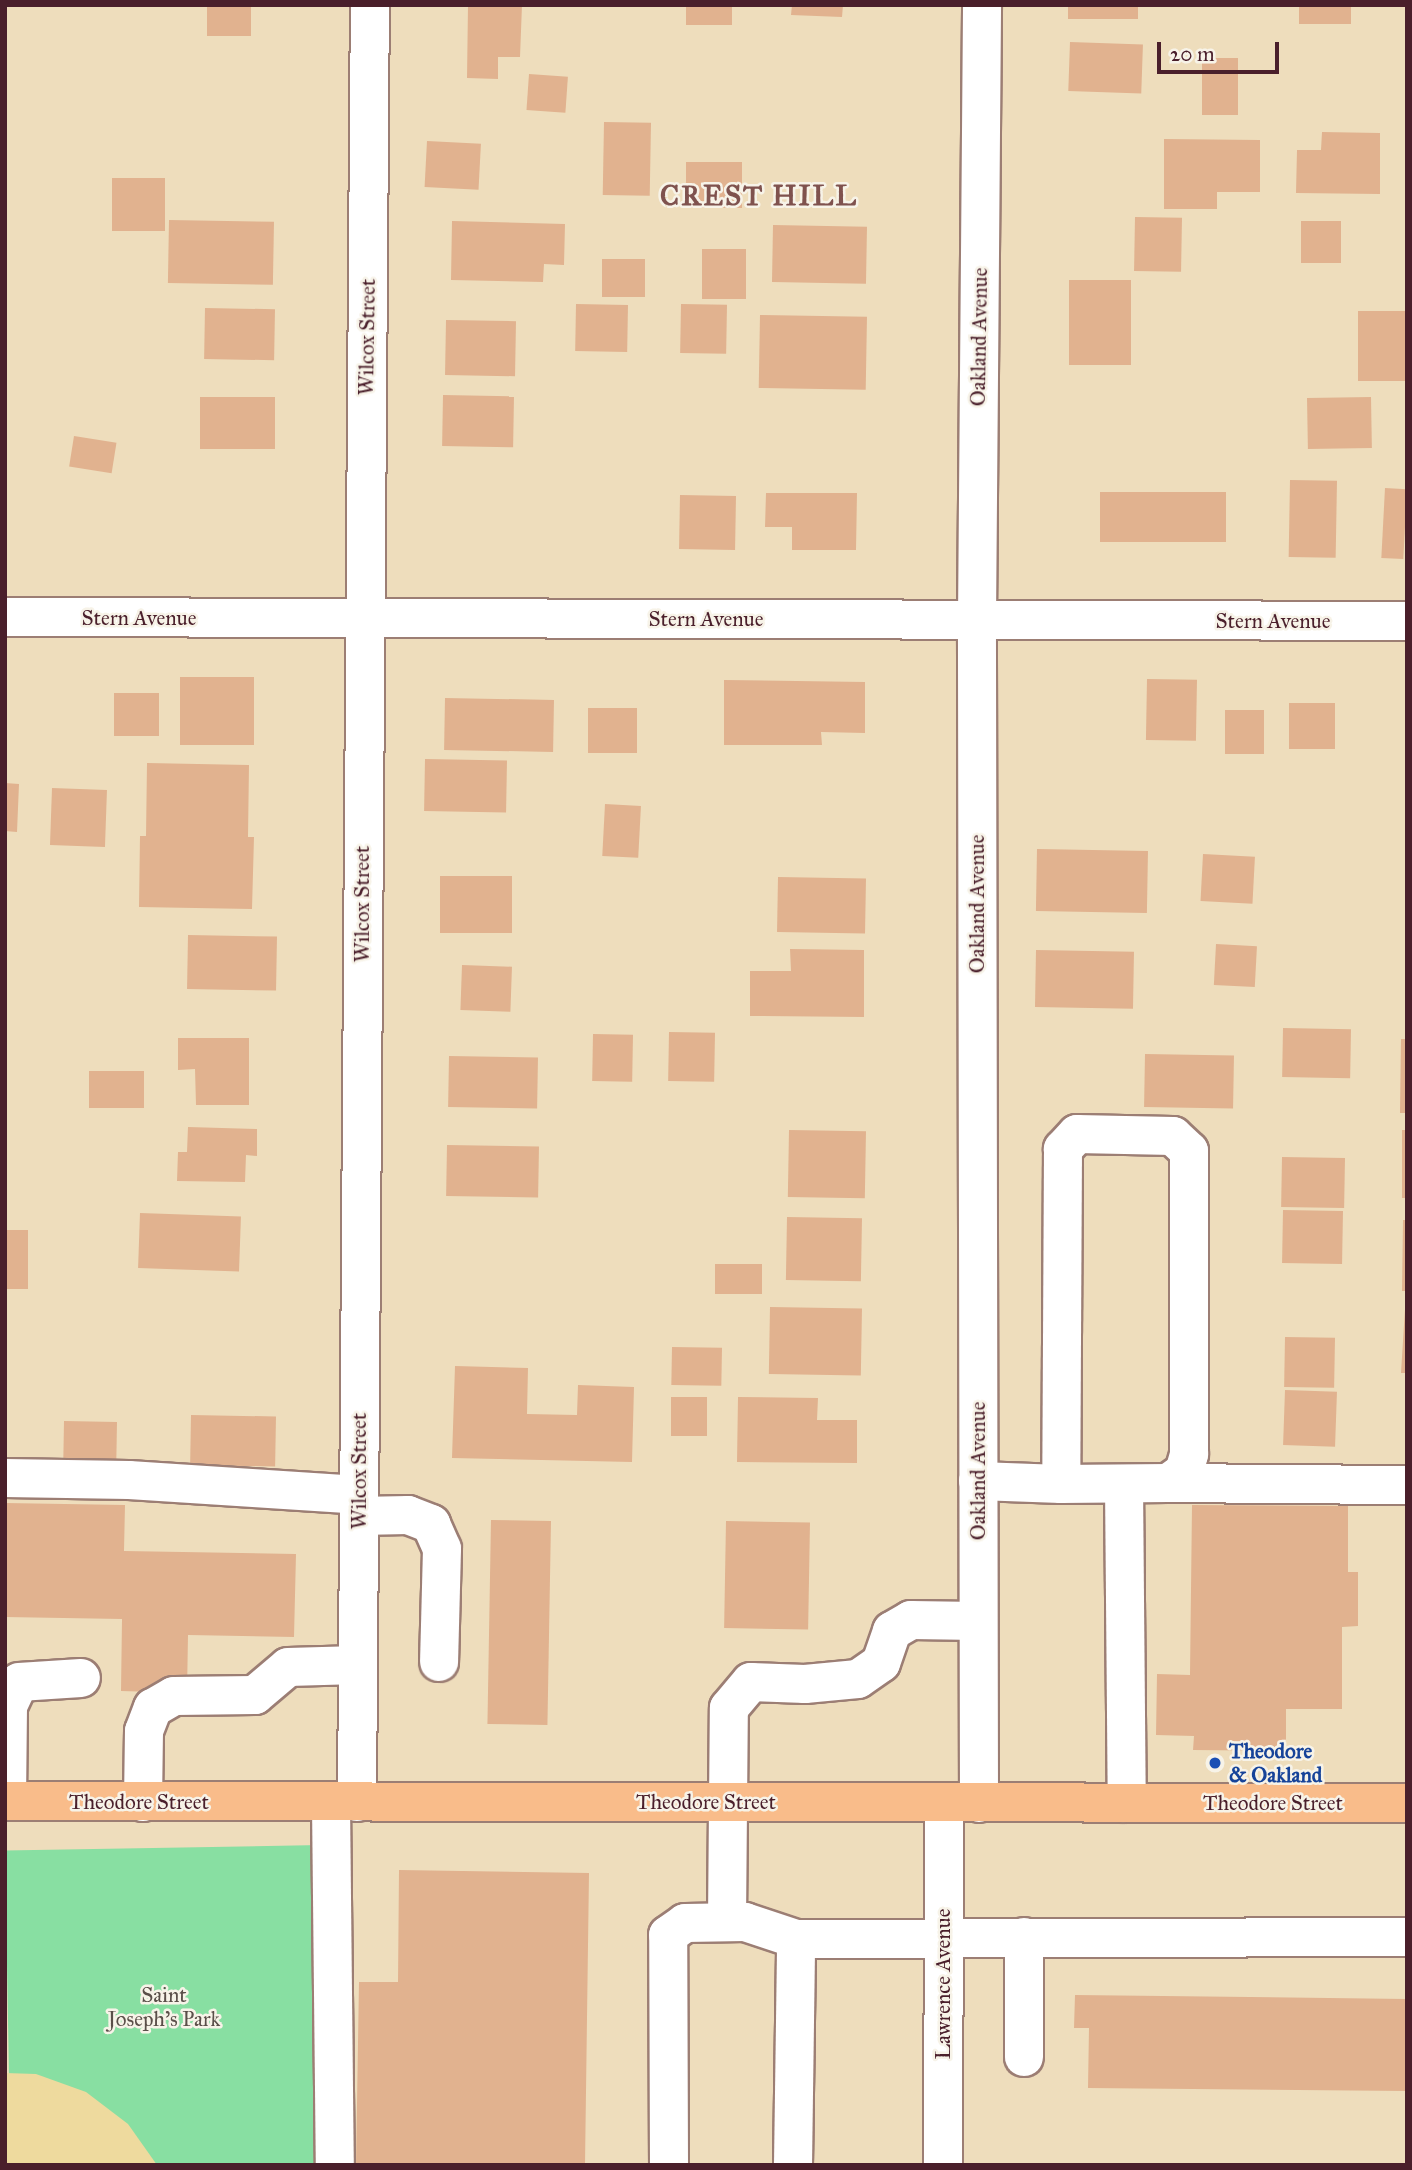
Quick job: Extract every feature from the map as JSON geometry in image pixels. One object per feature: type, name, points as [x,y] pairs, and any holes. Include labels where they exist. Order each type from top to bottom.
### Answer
[{"type":"main road","name":"Theodore Street","points":[[6,1801],[1407,1803]]},
{"type":"street","name":"Wilcox Street","points":[[335,2165],[344,1802],[358,1665],[370,5]]},
{"type":"street","name":"Oakland Avenue","points":[[961,1803],[978,1621],[977,620],[982,5]]},
{"type":"street","name":"Stern Avenue","points":[[5,617],[1407,621]]},
{"type":"street","points":[[1061,1484],[1063,1149],[1077,1134],[1173,1136],[1189,1151],[1189,1454],[1184,1472],[1168,1483]]},
{"type":"street","points":[[5,1478],[129,1480],[359,1505],[408,1515],[431,1524],[442,1549],[439,1662]]},
{"type":"street","points":[[978,1481],[1061,1484],[1407,1485]]},
{"type":"street","points":[[1124,1484],[1127,1803]]},
{"type":"street","points":[[727,1921],[729,1708],[751,1682],[804,1684],[858,1679],[881,1663],[892,1630],[911,1620],[978,1621]]},
{"type":"street","points":[[143,1802],[144,1731],[153,1708],[174,1696],[255,1695],[288,1667],[358,1665]]},
{"type":"street","points":[[6,1801],[8,1706],[19,1682],[82,1678]]},
{"type":"street","name":"Lawrence Avenue","points":[[943,2165],[943,1938],[961,1803]]},
{"type":"street","points":[[669,2165],[668,1935],[685,1923],[745,1922],[796,1939],[1407,1937]]},
{"type":"street","points":[[1024,1937],[1024,2057]]},
{"type":"street","points":[[793,2165],[796,1939]]},
{"type":"green space","name":"Saint Joseph's Park","points":[[321,1845],[327,2165],[11,2165],[5,1851]]},
{"type":"sand","points":[[5,2073],[36,2074],[86,2092],[128,2124],[157,2165],[5,2165]]},
{"type":"building","points":[[207,5],[251,5],[251,36],[207,36]]},
{"type":"building","points":[[468,5],[522,5],[520,57],[498,57],[498,79],[467,78]]},
{"type":"building","points":[[686,5],[732,5],[732,25],[686,25]]},
{"type":"building","points":[[792,5],[843,5],[842,17],[791,15]]},
{"type":"building","points":[[1068,5],[1138,5],[1138,19],[1068,19]]},
{"type":"building","points":[[1299,5],[1351,5],[1351,24],[1299,24]]},
{"type":"building","points":[[1070,42],[1143,45],[1141,94],[1068,91]]},
{"type":"building","points":[[1202,58],[1238,58],[1238,115],[1202,115]]},
{"type":"building","points":[[529,74],[568,77],[565,113],[526,110]]},
{"type":"building","points":[[604,122],[651,123],[650,196],[603,195]]},
{"type":"building","points":[[1322,132],[1380,133],[1380,194],[1296,193],[1297,150],[1321,150]]},
{"type":"building","points":[[1164,139],[1260,140],[1260,192],[1217,192],[1217,209],[1164,209]]},
{"type":"building","points":[[427,141],[481,144],[479,190],[425,187]]},
{"type":"building","points":[[686,162],[742,162],[742,208],[686,208]]},
{"type":"building","points":[[112,178],[165,178],[165,231],[112,231]]},
{"type":"building","points":[[1135,217],[1182,218],[1181,272],[1134,271]]},
{"type":"building","points":[[169,220],[274,222],[273,285],[168,283]]},
{"type":"building","points":[[452,221],[565,224],[564,265],[544,264],[543,282],[451,280]]},
{"type":"building","points":[[1301,221],[1341,221],[1341,263],[1301,263]]},
{"type":"building","points":[[773,225],[867,227],[866,284],[772,282]]},
{"type":"building","points":[[702,249],[746,249],[746,299],[702,299]]},
{"type":"building","points":[[602,259],[645,259],[645,297],[602,297]]},
{"type":"building","points":[[1069,280],[1131,280],[1131,365],[1069,365]]},
{"type":"building","points":[[576,304],[628,305],[627,352],[575,351]]},
{"type":"building","points":[[681,304],[727,305],[726,354],[680,353]]},
{"type":"building","points":[[205,308],[275,309],[274,360],[204,359]]},
{"type":"building","points":[[1358,311],[1407,311],[1407,381],[1358,381]]},
{"type":"building","points":[[760,315],[867,317],[866,390],[759,388]]},
{"type":"building","points":[[446,320],[516,321],[515,376],[445,375]]},
{"type":"building","points":[[443,395],[514,396],[513,447],[442,446]]},
{"type":"building","points":[[200,397],[275,397],[275,449],[200,449]]},
{"type":"building","points":[[1371,397],[1372,448],[1308,449],[1307,398]]},
{"type":"building","points":[[74,436],[116,443],[112,473],[69,467]]},
{"type":"building","points":[[1290,480],[1337,481],[1336,558],[1289,557]]},
{"type":"building","points":[[1385,488],[1407,489],[1403,559],[1381,558]]},
{"type":"building","points":[[1100,492],[1226,492],[1226,542],[1100,542]]},
{"type":"building","points":[[766,493],[857,493],[856,550],[792,550],[792,527],[765,527]]},
{"type":"building","points":[[680,495],[736,496],[735,550],[679,549]]},
{"type":"building","points":[[180,677],[254,677],[254,745],[180,745]]},
{"type":"building","points":[[1147,679],[1197,680],[1196,741],[1146,740]]},
{"type":"building","points":[[724,680],[865,682],[865,733],[821,732],[822,745],[724,745]]},
{"type":"building","points":[[114,693],[159,693],[159,736],[114,736]]},
{"type":"building","points":[[445,698],[554,700],[553,752],[444,750]]},
{"type":"building","points":[[1289,703],[1335,703],[1335,749],[1289,749]]},
{"type":"building","points":[[588,708],[637,708],[637,753],[588,753]]},
{"type":"building","points":[[1225,710],[1264,710],[1264,754],[1225,754]]},
{"type":"building","points":[[425,759],[507,760],[506,812],[424,811]]},
{"type":"building","points":[[147,763],[249,765],[248,837],[254,837],[252,909],[139,907],[140,836],[146,836]]},
{"type":"building","points":[[5,783],[19,784],[17,832],[5,831]]},
{"type":"building","points":[[52,788],[107,790],[105,847],[50,845]]},
{"type":"building","points":[[605,804],[641,806],[638,858],[602,856]]},
{"type":"building","points":[[1037,849],[1148,851],[1147,913],[1036,911]]},
{"type":"building","points":[[1203,854],[1255,857],[1252,904],[1201,901]]},
{"type":"building","points":[[440,876],[512,876],[512,933],[440,933]]},
{"type":"building","points":[[778,877],[866,879],[865,934],[777,932]]},
{"type":"building","points":[[188,935],[277,937],[276,991],[187,989]]},
{"type":"building","points":[[1216,944],[1257,946],[1255,987],[1214,985]]},
{"type":"building","points":[[790,949],[864,950],[864,1017],[750,1016],[750,971],[791,971]]},
{"type":"building","points":[[1036,950],[1134,952],[1133,1009],[1035,1007]]},
{"type":"building","points":[[462,965],[512,967],[510,1012],[460,1010]]},
{"type":"building","points":[[1283,1028],[1351,1029],[1350,1078],[1282,1077]]},
{"type":"building","points":[[669,1032],[715,1033],[714,1082],[668,1081]]},
{"type":"building","points":[[593,1034],[633,1035],[632,1082],[592,1081]]},
{"type":"building","points":[[178,1038],[249,1038],[249,1105],[196,1105],[195,1069],[178,1070]]},
{"type":"building","points":[[1401,1039],[1407,1039],[1407,1113],[1400,1113]]},
{"type":"building","points":[[1145,1054],[1234,1056],[1233,1109],[1144,1107]]},
{"type":"building","points":[[449,1056],[538,1058],[537,1109],[448,1107]]},
{"type":"building","points":[[89,1071],[144,1071],[144,1108],[89,1108]]},
{"type":"building","points":[[188,1127],[257,1129],[257,1156],[246,1155],[245,1182],[177,1181],[178,1152],[187,1152]]},
{"type":"building","points":[[789,1130],[866,1131],[865,1198],[788,1197]]},
{"type":"building","points":[[1402,1130],[1407,1130],[1407,1198],[1402,1198]]},
{"type":"building","points":[[447,1145],[539,1147],[538,1198],[446,1196]]},
{"type":"building","points":[[1282,1157],[1345,1158],[1344,1208],[1281,1207]]},
{"type":"building","points":[[1283,1210],[1343,1211],[1342,1264],[1282,1263]]},
{"type":"building","points":[[140,1213],[241,1217],[239,1271],[138,1268]]},
{"type":"building","points":[[787,1217],[862,1218],[861,1281],[786,1280]]},
{"type":"building","points":[[1403,1220],[1407,1220],[1407,1291],[1402,1291]]},
{"type":"building","points":[[5,1230],[28,1230],[28,1289],[5,1289]]},
{"type":"building","points":[[715,1264],[762,1264],[762,1294],[715,1294]]},
{"type":"building","points":[[770,1307],[862,1309],[861,1376],[769,1374]]},
{"type":"building","points":[[1405,1309],[1407,1373],[1401,1373]]},
{"type":"building","points":[[1285,1337],[1335,1338],[1334,1388],[1284,1387]]},
{"type":"building","points":[[672,1347],[722,1348],[721,1386],[671,1385]]},
{"type":"building","points":[[455,1366],[528,1368],[527,1414],[577,1415],[578,1385],[634,1387],[632,1462],[452,1458]]},
{"type":"building","points":[[1285,1390],[1337,1392],[1335,1447],[1283,1445]]},
{"type":"building","points":[[671,1397],[707,1397],[707,1436],[671,1436]]},
{"type":"building","points":[[738,1397],[818,1398],[817,1420],[857,1420],[857,1463],[737,1462]]},
{"type":"building","points":[[191,1415],[276,1416],[275,1466],[190,1465]]},
{"type":"building","points":[[64,1421],[117,1422],[116,1466],[63,1465]]},
{"type":"building","points":[[5,1503],[125,1505],[124,1551],[296,1554],[294,1637],[188,1635],[187,1693],[121,1691],[122,1619],[5,1617]]},
{"type":"building","points":[[1192,1505],[1348,1506],[1348,1572],[1358,1572],[1358,1626],[1342,1627],[1342,1709],[1286,1709],[1286,1751],[1193,1750],[1194,1736],[1156,1735],[1157,1674],[1190,1675]]},
{"type":"building","points":[[491,1520],[551,1521],[547,1725],[487,1724]]},
{"type":"building","points":[[726,1521],[810,1522],[808,1629],[724,1628]]},
{"type":"building","points":[[399,1870],[589,1873],[585,2165],[356,2165],[359,1982],[398,1982]]},
{"type":"building","points":[[1075,1995],[1407,1999],[1407,2091],[1088,2088],[1089,2028],[1074,2028]]},
{"type":"place","name":"Theodore & Oakland","points":[[1215,1763]]},
{"type":"district","name":"CREST HILL","points":[[759,196]]}]
